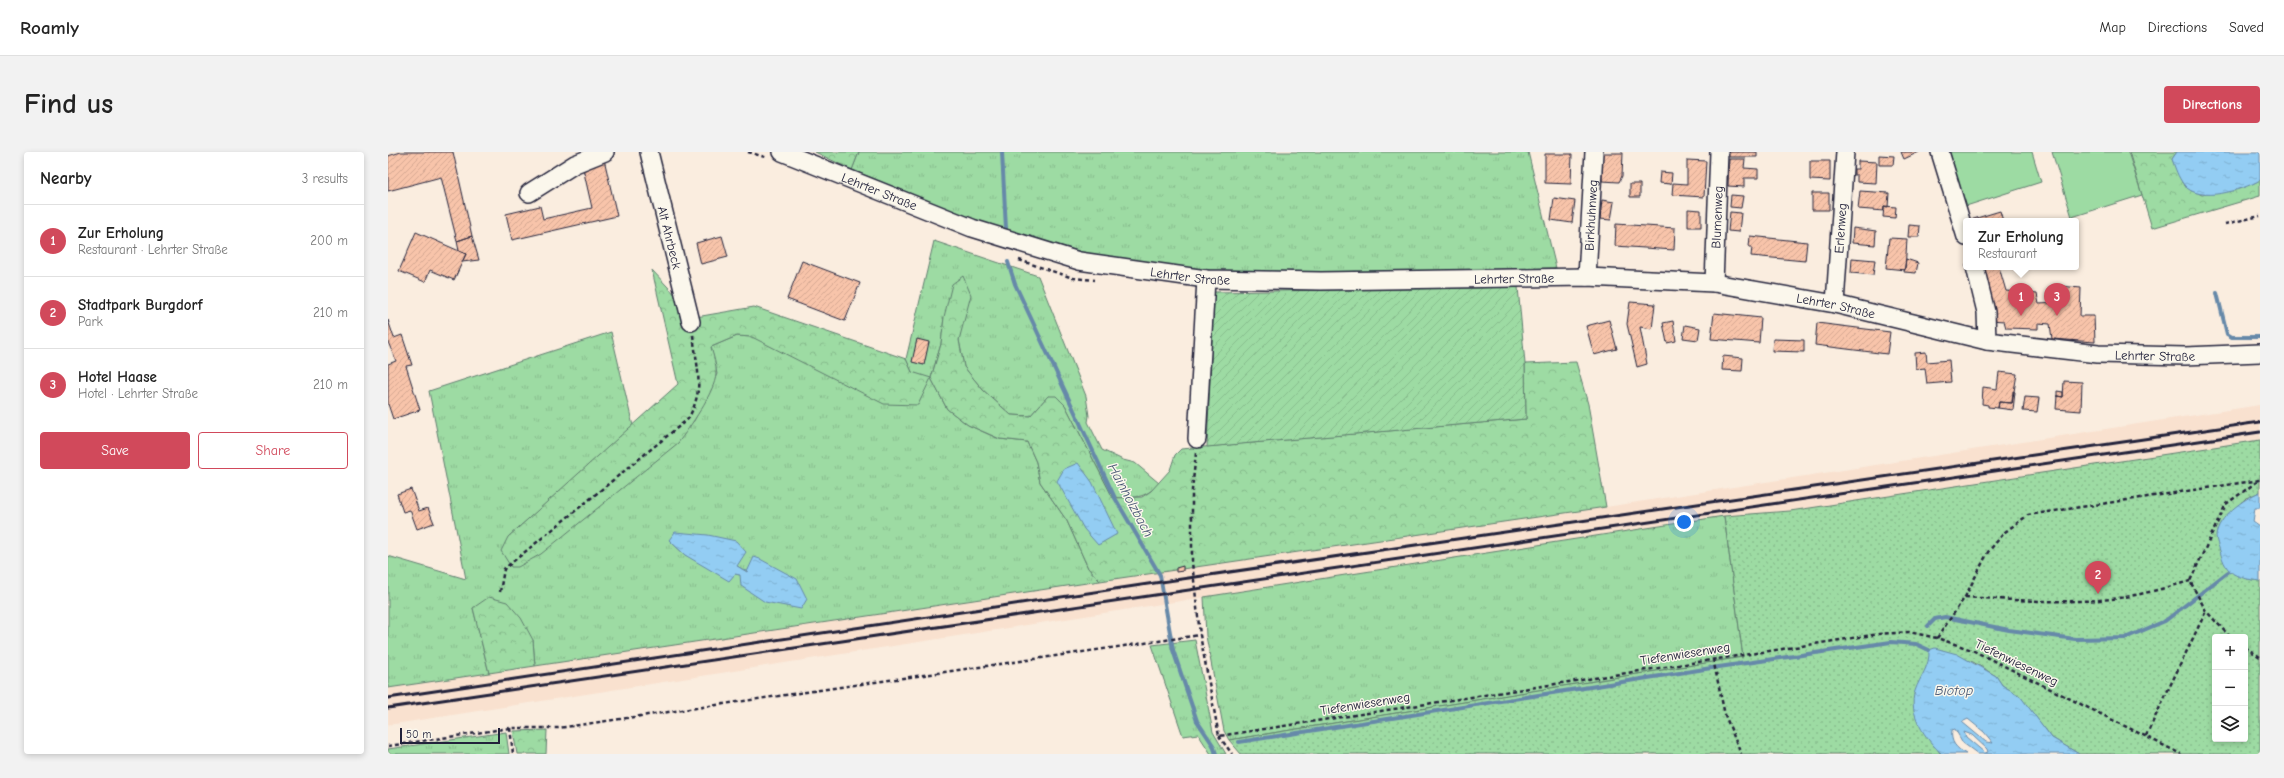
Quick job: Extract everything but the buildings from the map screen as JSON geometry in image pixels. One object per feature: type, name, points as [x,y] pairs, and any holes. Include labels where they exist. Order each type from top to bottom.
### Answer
[{"type":"street","points":[[528,193],[575,164],[605,152]]},
{"type":"street","name":"Alt Ahrbeck","points":[[649,152],[691,322]]},
{"type":"street","name":"Birkhuhnweg","points":[[1587,277],[1594,152]]},
{"type":"street","name":"Blumenweg","points":[[1714,283],[1719,152]]},
{"type":"street","name":"Erlenweg","points":[[1835,304],[1845,152]]},
{"type":"street","points":[[1940,152],[1963,227]]},
{"type":"street","name":"Lehrter Straße","points":[[774,155],[972,228],[1079,261],[1206,279],[1322,281],[1587,277],[1714,283],[1835,304],[1987,341],[2098,354],[2185,356],[2260,353]]},
{"type":"street","points":[[1976,270],[1986,312],[1987,341]]},
{"type":"street","points":[[1197,439],[1206,279]]},
{"type":"path","points":[[748,152],[774,155]]},
{"type":"path","points":[[2225,224],[2260,216]]},
{"type":"path","points":[[500,592],[504,570],[688,419],[695,407],[699,390],[691,322]]},
{"type":"path","points":[[1197,439],[1192,490],[1192,555],[1200,634],[1219,736],[1232,754]]},
{"type":"path","points":[[2190,581],[2226,504],[2260,480]]},
{"type":"path","points":[[1937,638],[1965,597],[1988,552],[2005,532],[2028,515],[2260,480]]},
{"type":"path","points":[[2190,581],[2206,611],[2227,634]]},
{"type":"path","points":[[1965,597],[2015,601],[2101,600],[2132,596],[2190,581]]},
{"type":"path","points":[[2146,736],[2206,611]]},
{"type":"path","name":"Tiefenwiesenweg","points":[[1219,736],[1713,659],[1879,634],[1909,632],[1937,638],[1972,650],[2181,754]]},
{"type":"path","points":[[388,746],[510,728],[558,728],[1200,634]]},
{"type":"path","points":[[2248,649],[2260,657]]},
{"type":"path","points":[[1713,659],[1725,715],[1741,754]]},
{"type":"path","points":[[510,728],[513,754]]},
{"type":"shaded area","points":[[2260,405],[2260,440],[1790,511],[1724,516],[388,725],[388,688],[1204,565],[1606,507]]},
{"type":"green space","points":[[815,152],[859,152],[852,170]]},
{"type":"green space","points":[[859,152],[1528,152],[1556,268],[1322,273],[1206,272],[1094,256],[972,219],[852,170]]},
{"type":"green space","points":[[1948,152],[2032,152],[2041,182],[1966,206]]},
{"type":"green space","points":[[2052,152],[2128,152],[2142,195],[2072,217]]},
{"type":"green space","points":[[2129,152],[2177,152],[2172,159],[2184,186],[2202,195],[2252,184],[2260,180],[2260,196],[2152,228]]},
{"type":"green space","points":[[934,241],[1038,276],[1086,396],[1089,416],[1088,422],[1102,450],[1123,460],[1135,463],[1159,483],[1154,488],[1144,495],[1113,498],[1065,405],[1048,396],[1030,416],[1011,415],[983,390],[964,367],[959,340],[963,317],[944,317],[941,344],[931,378],[947,409],[968,425],[999,439],[1027,442],[1036,462],[1040,482],[1067,521],[1088,568],[1100,581],[535,666],[533,640],[473,608],[489,673],[388,688],[388,556],[466,579],[429,391],[611,332],[633,426],[508,537],[694,421],[717,374],[711,347],[737,336],[752,337],[912,372],[906,359]],"holes":[[[669,540],[737,566],[747,572],[740,575],[735,574],[685,555]]]},
{"type":"green space","points":[[652,270],[696,317],[754,307],[906,359],[912,372],[931,378],[918,405],[884,404],[752,337],[737,336],[711,347],[716,368],[715,382],[701,410],[678,443],[541,554],[518,567],[511,567],[501,551],[508,537],[678,384]]},
{"type":"green space","points":[[963,276],[971,295],[959,340],[964,367],[983,390],[1011,415],[1030,416],[1048,396],[1056,396],[1065,405],[1113,498],[1142,497],[1151,491],[1170,470],[1175,455],[1181,449],[1526,419],[1525,364],[1576,362],[1588,404],[1606,507],[1100,581],[1088,568],[1067,521],[1040,482],[1036,462],[1027,442],[1000,439],[968,425],[947,409],[931,378],[941,344],[944,317],[952,284]]},
{"type":"green space","points":[[1518,287],[1525,364],[1526,419],[1207,447],[1214,292]]},
{"type":"green space","points":[[2260,440],[2260,492],[2246,498],[2221,522],[2247,579],[2260,581],[2260,754],[2079,754],[2052,738],[2020,697],[2002,685],[1996,676],[1973,662],[1929,650],[1930,659],[1921,680],[1939,752],[1942,754],[1241,754],[1229,740],[1743,657],[1724,516],[1790,511]]},
{"type":"green space","points":[[1724,516],[1743,657],[1229,740],[1224,731],[1206,636],[1204,597]]},
{"type":"green space","points":[[489,597],[507,602],[521,618],[533,640],[535,666],[489,673],[473,608]]},
{"type":"green space","points":[[1195,640],[1213,732],[1226,754],[1211,754],[1198,734],[1183,736],[1152,645]]},
{"type":"green space","points":[[547,730],[546,754],[517,754],[513,731]]},
{"type":"green space","points":[[506,732],[509,754],[388,754],[388,749]]},
{"type":"water","points":[[2177,152],[2260,152],[2260,180],[2243,188],[2221,193],[2200,194],[2191,191],[2184,185],[2174,166],[2172,159]]},
{"type":"water","points":[[1078,463],[1092,482],[1117,534],[1098,545],[1084,529],[1057,481],[1064,469]]},
{"type":"water","points":[[2260,492],[2260,508],[2255,508],[2253,522],[2260,527],[2260,581],[2239,577],[2229,570],[2222,559],[2216,536],[2221,522],[2226,515],[2247,499]]},
{"type":"water","points":[[675,532],[708,535],[736,541],[746,552],[737,566],[747,572],[754,557],[760,559],[797,579],[807,599],[801,609],[765,602],[741,586],[740,575],[735,574],[729,581],[685,555],[669,540]]},
{"type":"water","name":"Biotop","points":[[1935,648],[1957,654],[1996,676],[2002,685],[2020,696],[2052,738],[2079,754],[1978,754],[1963,743],[1955,729],[1952,730],[1954,744],[1966,754],[1942,754],[1924,734],[1916,717],[1914,708],[1913,699],[1915,691],[1928,661],[1929,650]],"holes":[[[1968,719],[1984,732],[1993,743],[1986,742],[1962,722]],[[1964,732],[1972,735],[1987,749],[1988,752],[1985,753],[1966,737]]]},
{"type":"waterway","name":"Hainholzbach","points":[[1002,152],[1006,229]]},
{"type":"waterway","name":"Hainholzbach","points":[[1008,262],[1015,284],[1115,498],[1160,575],[1173,650],[1197,721],[1213,745],[1216,754]]},
{"type":"waterway","points":[[2217,293],[2227,334],[2232,337],[2260,337]]},
{"type":"waterway","points":[[1928,626],[1935,619],[1945,617],[2009,630],[2075,639],[2125,638],[2165,621],[2228,572]]},
{"type":"waterway","points":[[1239,742],[1705,669],[1891,642],[1916,644],[1929,650]]},
{"type":"railway","points":[[388,698],[1168,581],[2260,422]]},
{"type":"railway","points":[[388,708],[2260,432]]},
{"type":"place","name":"Zur Erholung","points":[[2021,316]]},
{"type":"place","name":"Hotel Haase","points":[[2057,316]]},
{"type":"place","name":"Stadtpark Burgdorf","points":[[2098,594]]}]
